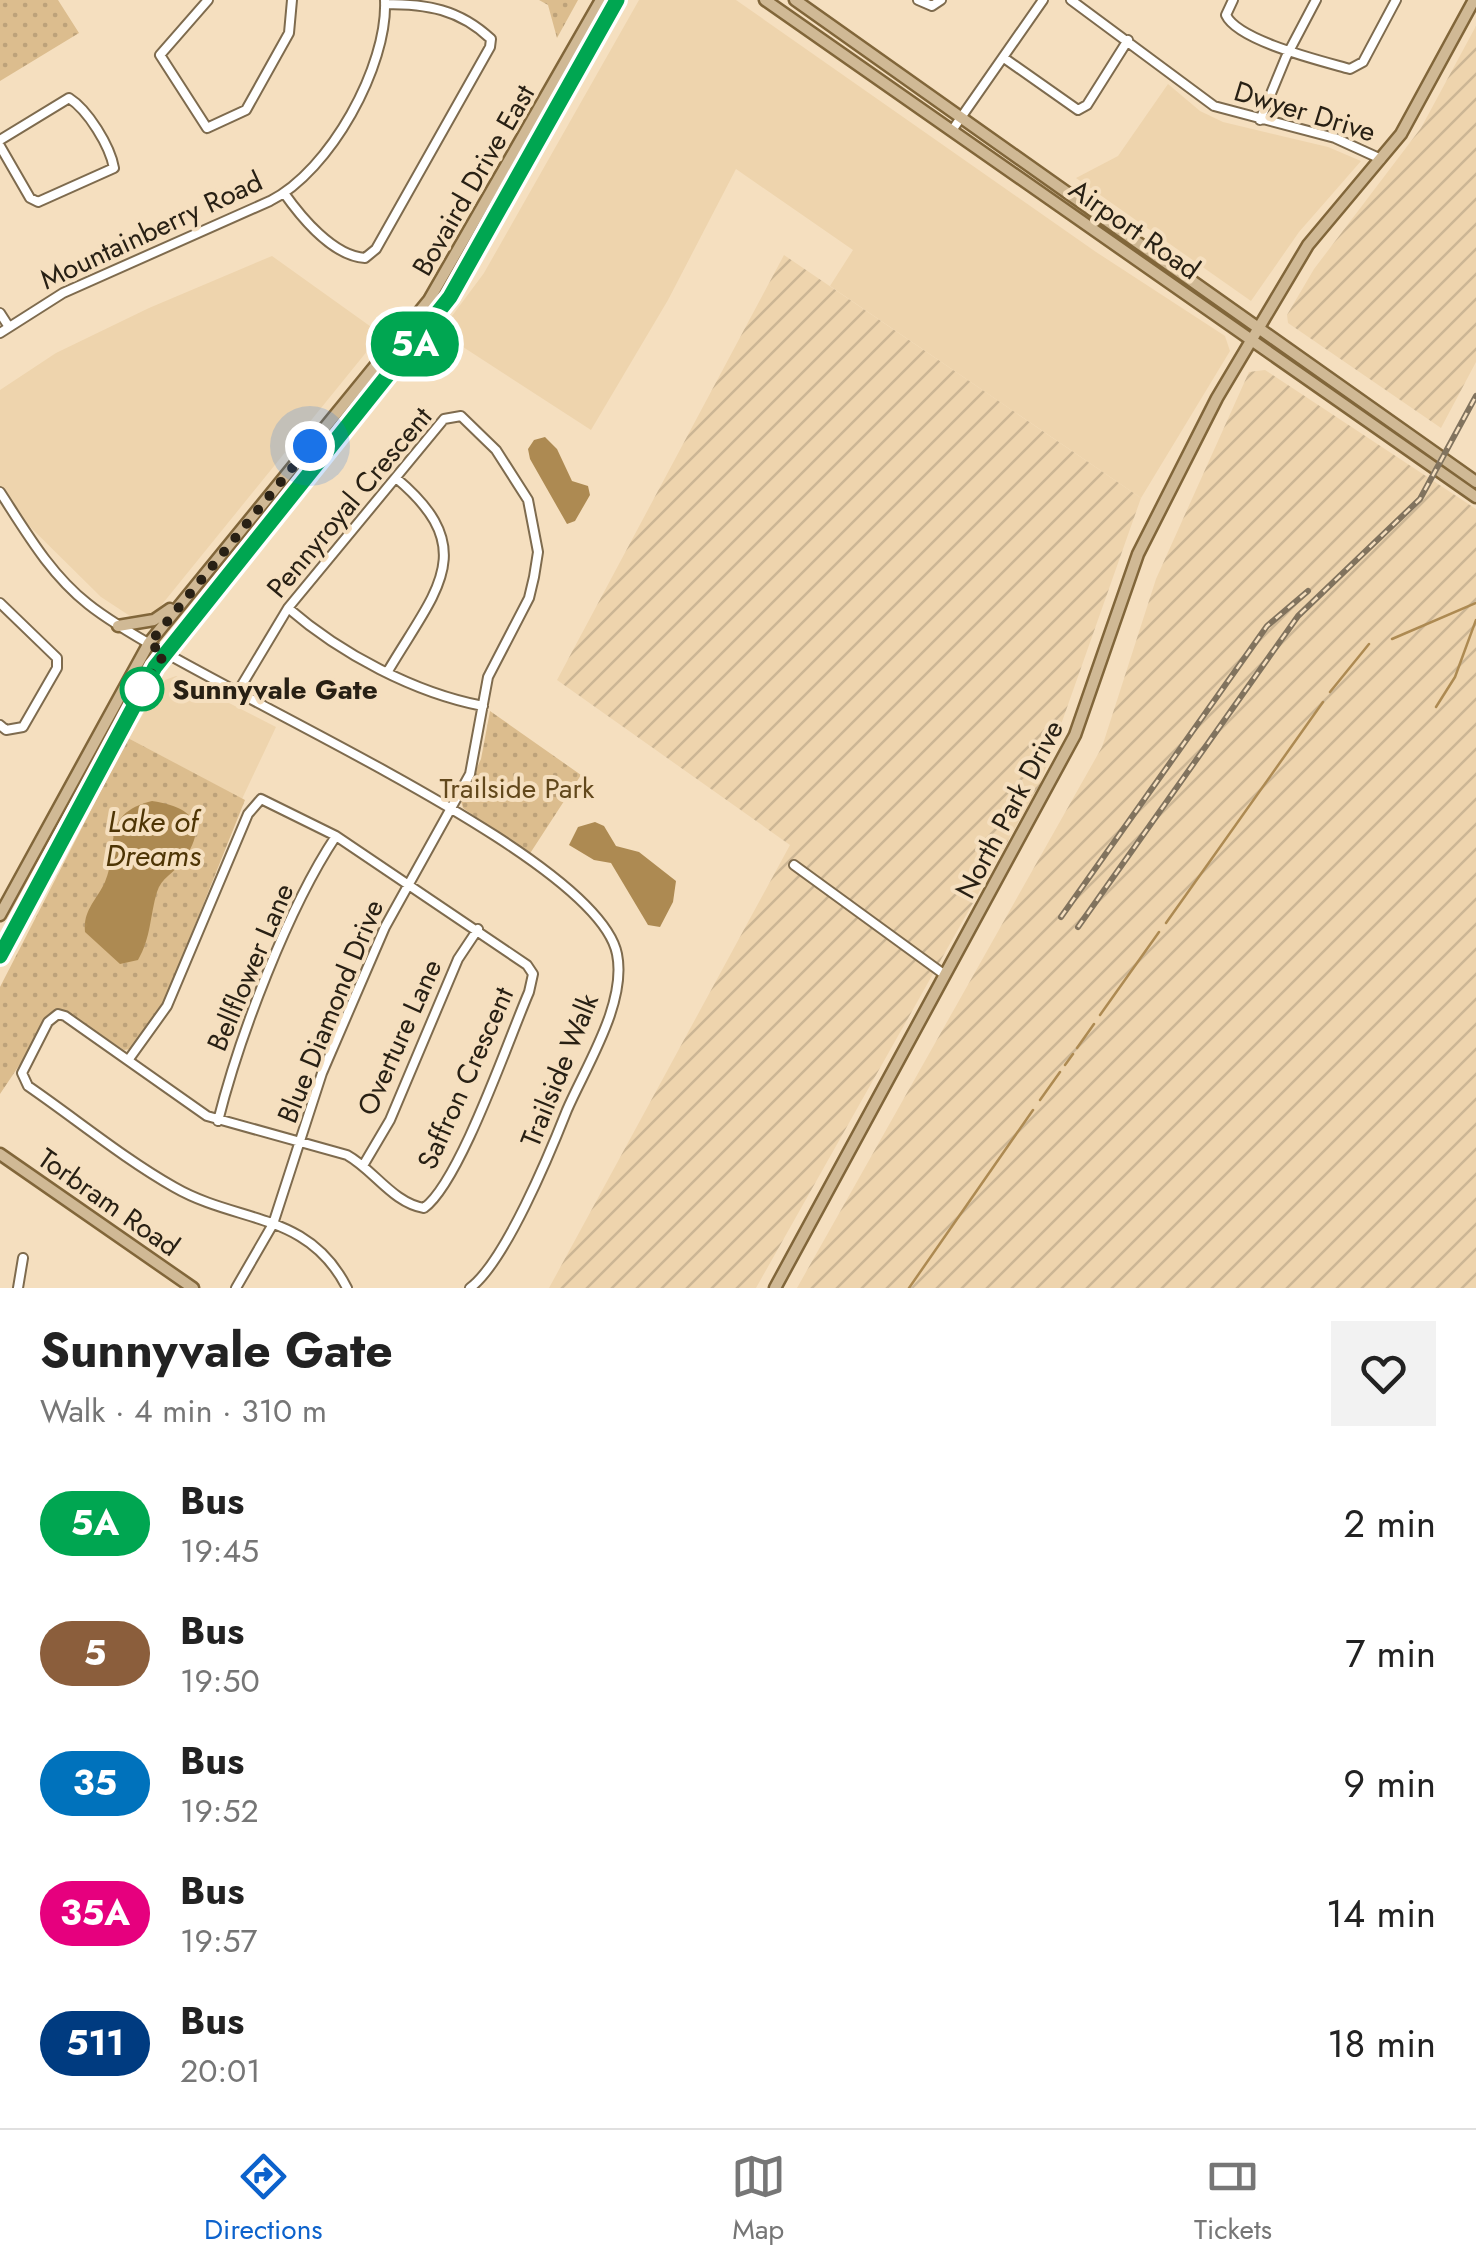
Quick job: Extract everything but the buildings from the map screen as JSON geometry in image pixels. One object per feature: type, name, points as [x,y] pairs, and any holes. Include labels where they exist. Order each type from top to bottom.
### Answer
[{"type":"main road","name":"Bovaird Drive East","points":[[0,915],[149,644],[387,353],[458,256],[602,0]]},
{"type":"main road","name":"Bovaird Drive East","points":[[0,956],[112,742],[165,653],[394,370],[460,282],[617,0]]},
{"type":"main road","name":"Airport Road","points":[[765,0],[1476,497]]},
{"type":"main road","name":"Airport Road","points":[[795,0],[1476,482]]},
{"type":"main road","name":"North Park Drive","points":[[776,1288],[1075,736],[1153,520],[1252,338],[1308,245],[1402,132],[1474,0]]},
{"type":"main road","points":[[387,353],[394,370]]},
{"type":"main road","points":[[118,626],[154,620],[180,603]]},
{"type":"main road","name":"Torbram Road","points":[[0,1154],[193,1288]]},
{"type":"street","points":[[208,0],[160,55],[207,128],[246,110],[289,32],[292,0]]},
{"type":"street","points":[[450,12],[457,0]]},
{"type":"street","points":[[918,0],[932,6],[941,0]]},
{"type":"street","points":[[953,130],[1043,0]]},
{"type":"street","name":"Dwyer Drive","points":[[1071,0],[1214,106],[1346,142],[1381,159]]},
{"type":"street","points":[[1232,0],[1226,12],[1230,23],[1288,51],[1356,68],[1396,0]]},
{"type":"street","points":[[1260,120],[1288,51],[1316,0]]},
{"type":"street","points":[[284,192],[303,220],[354,257],[366,258],[376,249],[490,47],[491,38],[483,31],[450,12],[427,4],[385,2]]},
{"type":"street","name":"Mountainberry Road","points":[[0,332],[64,293],[284,192],[320,160],[367,79],[381,42],[385,2]]},
{"type":"street","points":[[1004,58],[1078,110],[1086,106],[1128,40]]},
{"type":"street","points":[[69,98],[103,142],[114,168],[38,202],[30,198],[0,143],[69,98]]},
{"type":"street","points":[[0,313],[9,327]]},
{"type":"street","name":"Pennyroyal Crescent","points":[[237,693],[288,608],[444,419],[461,416],[496,450],[528,500],[538,552],[529,598],[488,677],[470,774],[450,809]]},
{"type":"street","points":[[388,671],[438,583],[446,550],[444,534],[429,508],[396,478]]},
{"type":"street","points":[[0,492],[60,578],[118,626],[450,809]]},
{"type":"street","points":[[0,515],[10,508]]},
{"type":"street","points":[[0,604],[57,658],[56,668],[23,727],[6,730],[0,725]]},
{"type":"street","points":[[288,608],[324,636],[441,699],[483,706]]},
{"type":"street","name":"Saffron Crescent","points":[[129,1059],[167,1006],[256,802],[272,802],[408,881],[527,965],[533,977],[464,1145],[434,1201],[424,1208],[399,1197],[364,1164],[300,1142],[218,1121]]},
{"type":"street","name":"Blue Diamond Drive","points":[[236,1288],[273,1224],[322,1073],[408,881],[450,809]]},
{"type":"street","name":"Trailside Walk","points":[[450,809],[598,914],[611,934],[619,970],[606,1019],[540,1175],[488,1268],[470,1288]]},
{"type":"street","name":"Bellflower Lane","points":[[218,1121],[242,1042],[312,877],[336,836]]},
{"type":"street","points":[[794,864],[946,975]]},
{"type":"street","name":"Overture Lane","points":[[364,1164],[390,1120],[458,959],[478,929]]},
{"type":"street","points":[[218,1121],[58,1014],[48,1022],[22,1073],[28,1086],[176,1189],[273,1224],[320,1248],[332,1260],[346,1288]]},
{"type":"street","points":[[18,1288],[23,1258]]},
{"type":"shaded area","points":[[639,0],[736,0],[1096,252],[1225,336],[1230,351],[1141,498],[830,286],[853,250],[736,169],[668,300],[591,430],[440,332],[484,273]]},
{"type":"shaded area","points":[[1476,26],[1476,362],[1441,428],[1288,323],[1287,315],[1314,269],[1421,128]]},
{"type":"shaded area","points":[[1168,84],[1200,111],[1223,122],[1328,147],[1361,161],[1299,232],[1251,301],[1076,178],[1118,156]]},
{"type":"shaded area","points":[[784,255],[1141,498],[1040,784],[756,1288],[549,1288],[790,845],[557,680]]},
{"type":"shaded area","points":[[272,256],[381,334],[155,613],[130,616],[101,597],[11,508],[0,492],[0,390],[56,353]]},
{"type":"shaded area","points":[[1265,370],[1476,509],[1476,1288],[797,1288],[1102,747],[1156,579],[1249,372]]},
{"type":"shaded area","points":[[176,676],[276,727],[242,799],[128,738],[165,680]]},
{"type":"green space","points":[[0,0],[58,0],[79,33],[0,81]]},
{"type":"green space","points":[[539,0],[578,0],[557,38],[548,5]]},
{"type":"green space","name":"Trailside Park","points":[[490,711],[581,775],[529,855],[463,808],[461,801],[481,759]]},
{"type":"green space","points":[[128,738],[245,800],[165,1000],[131,1049],[124,1050],[65,1011],[55,1012],[0,1094],[0,987]]},
{"type":"water","points":[[545,437],[557,449],[572,481],[588,486],[590,495],[575,521],[567,524],[530,459],[528,449],[534,440]]},
{"type":"water","name":"Lake of Dreams","points":[[152,801],[186,813],[195,828],[195,837],[182,862],[159,887],[138,960],[120,964],[85,932],[86,918],[105,882],[118,823],[124,814]]},
{"type":"water","points":[[595,822],[604,826],[616,846],[639,852],[676,881],[673,902],[660,927],[648,925],[611,863],[594,860],[569,845],[578,827]]},
{"type":"waterway","points":[[1392,639],[1476,603]]},
{"type":"waterway","points":[[1436,707],[1455,677],[1476,620]]},
{"type":"waterway","points":[[1330,692],[1369,644]]},
{"type":"waterway","points":[[1166,923],[1323,702]]},
{"type":"waterway","points":[[1100,1015],[1159,932]]},
{"type":"waterway","points":[[1077,1048],[1094,1024]]},
{"type":"waterway","points":[[1065,1065],[1073,1054]]},
{"type":"waterway","points":[[1040,1100],[1060,1072]]},
{"type":"waterway","points":[[909,1288],[1033,1110]]},
{"type":"railway","points":[[1078,927],[1298,616],[1420,499],[1476,396]]},
{"type":"railway","points":[[1061,917],[1267,626],[1308,591]]},
{"type":"bus line","name":"5A","points":[[0,956],[155,667],[222,577],[450,297],[617,0]]},
{"type":"place","name":"Sunnyvale Gate","points":[[142,689]]},
{"type":"route","points":[[142,689],[141,692],[165,653],[149,644],[310,446]]}]
